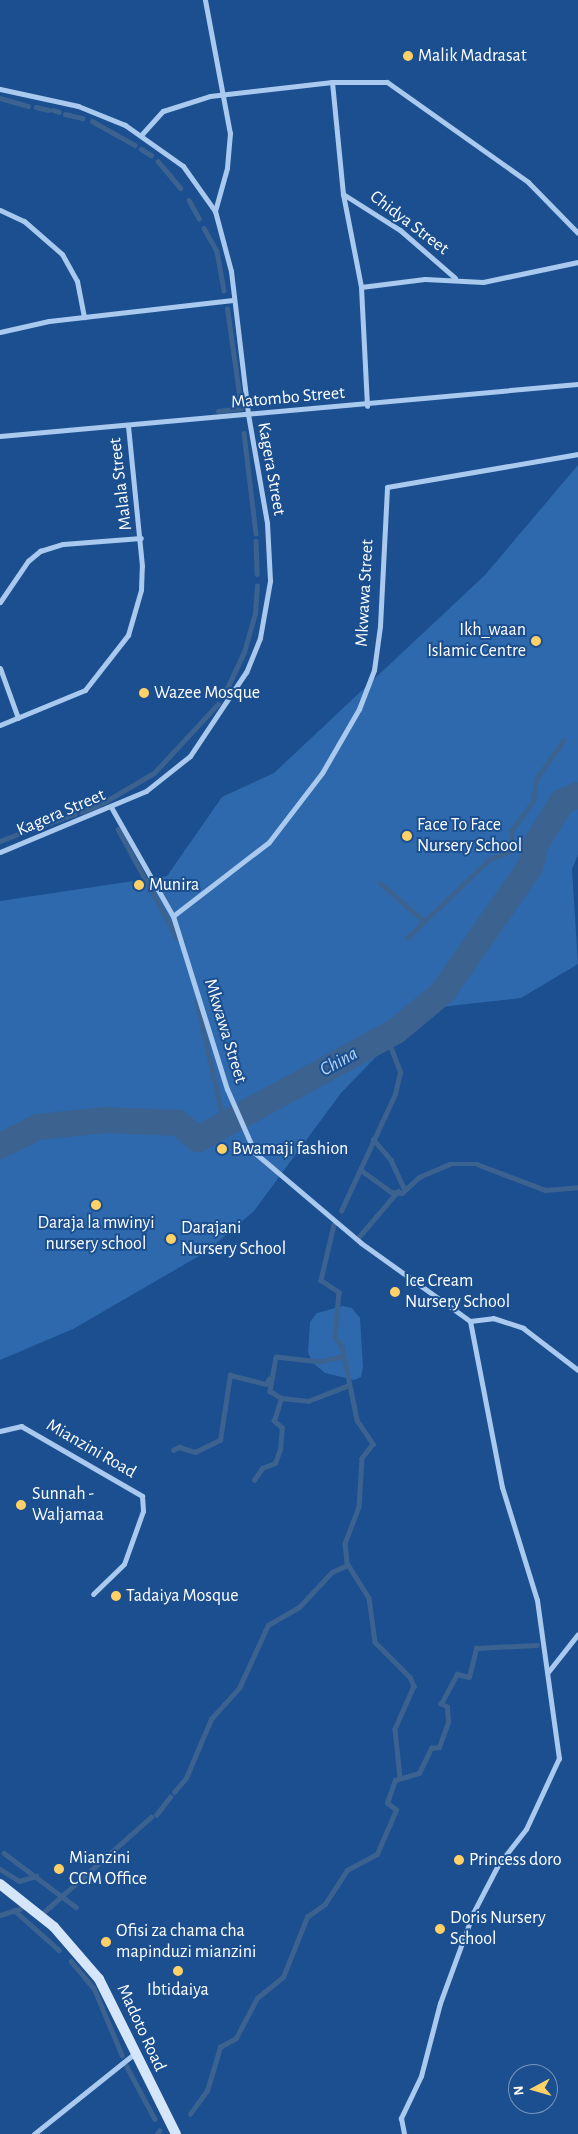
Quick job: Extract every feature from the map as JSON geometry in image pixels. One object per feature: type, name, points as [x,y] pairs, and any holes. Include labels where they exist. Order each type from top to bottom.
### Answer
[{"type":"main road","name":"Madoto Road","points":[[0,1884],[48,1922],[99,1979],[134,2054],[176,2134]]},
{"type":"street","points":[[205,0],[230,150],[215,211]]},
{"type":"street","points":[[142,134],[163,111],[220,94],[332,82],[387,82],[528,182],[578,233]]},
{"type":"street","name":"Chidya Street","points":[[332,82],[343,194],[361,287],[367,406]]},
{"type":"street","name":"Kagera Street","points":[[0,89],[100,113],[142,134],[198,182],[215,211],[231,271],[248,414],[267,523],[270,581],[260,638],[227,706],[190,756],[146,791],[111,808],[0,852]]},
{"type":"street","name":"Chidya Street","points":[[343,194],[400,230],[455,278]]},
{"type":"street","points":[[0,210],[24,221],[62,254],[77,282],[84,317]]},
{"type":"street","name":"Chidya Street","points":[[361,287],[455,278],[483,282],[578,262]]},
{"type":"street","points":[[0,332],[84,317],[233,300]]},
{"type":"street","name":"Matombo Street","points":[[0,436],[248,414],[367,406],[578,384]]},
{"type":"street","name":"Malala Street","points":[[0,725],[85,690],[128,635],[141,590],[141,538],[128,426]]},
{"type":"street","name":"Mkwawa Street","points":[[173,916],[269,842],[322,773],[358,709],[374,670],[380,626],[387,487],[578,454]]},
{"type":"street","name":"Malala Street","points":[[0,602],[28,560],[40,551],[63,544],[141,538]]},
{"type":"street","points":[[0,668],[18,718]]},
{"type":"street","name":"Mkwawa Street","points":[[111,808],[173,916],[227,1089],[255,1153],[361,1243],[470,1320]]},
{"type":"street","points":[[404,2134],[401,2118],[421,2076],[440,2003],[473,1913],[504,1856],[526,1830],[560,1758],[537,1600],[502,1487],[470,1320],[493,1318],[523,1328],[578,1370]]},
{"type":"street","name":"Mianzini Road","points":[[0,1431],[21,1426],[142,1496],[143,1510],[124,1564],[92,1594]]},
{"type":"street","points":[[548,1672],[578,1634]]},
{"type":"street","points":[[34,2134],[134,2054]]},
{"type":"shaded area","points":[[578,465],[578,855],[572,869],[578,964],[521,998],[422,1009],[341,1093],[254,1211],[206,1252],[73,1329],[0,1360],[0,901],[167,876],[222,797],[274,773],[485,575]]},
{"type":"shaded area","points":[[343,1306],[352,1308],[360,1318],[363,1367],[361,1377],[354,1380],[325,1373],[312,1362],[308,1352],[310,1322],[317,1313]]},
{"type":"waterway","points":[[0,98],[28,106]]},
{"type":"waterway","points":[[36,107],[49,110]]},
{"type":"waterway","points":[[53,110],[59,112]]},
{"type":"waterway","points":[[65,114],[83,118]]},
{"type":"waterway","points":[[92,121],[135,145]]},
{"type":"waterway","points":[[141,149],[151,155]]},
{"type":"waterway","points":[[158,161],[181,188]]},
{"type":"waterway","points":[[189,200],[199,218]]},
{"type":"waterway","points":[[204,228],[217,251],[224,290]]},
{"type":"waterway","points":[[218,411],[241,408],[227,309]]},
{"type":"waterway","points":[[244,433],[256,533]]},
{"type":"waterway","points":[[256,541],[257,574]]},
{"type":"waterway","points":[[223,697],[244,652],[255,614],[257,586]]},
{"type":"waterway","points":[[103,803],[154,773],[218,704]]},
{"type":"waterway","points":[[407,938],[490,859],[511,851],[512,830],[533,801],[536,779],[563,741]]},
{"type":"waterway","name":"China","points":[[0,1146],[38,1127],[106,1120],[178,1123],[198,1139],[396,1031],[443,992],[530,867],[536,844],[562,802],[578,795]]},
{"type":"waterway","points":[[81,812],[99,805]]},
{"type":"waterway","points":[[18,834],[75,814]]},
{"type":"waterway","points":[[118,829],[178,939]]},
{"type":"waterway","points":[[0,841],[16,835]]},
{"type":"waterway","points":[[380,883],[424,921]]},
{"type":"waterway","points":[[197,1002],[225,1126]]},
{"type":"waterway","points":[[341,1211],[395,1094],[400,1072],[386,1035]]},
{"type":"waterway","points":[[373,1139],[391,1160],[405,1190]]},
{"type":"waterway","points":[[361,1170],[391,1192],[402,1193],[419,1177],[449,1164],[477,1164],[545,1190],[578,1187]]},
{"type":"waterway","points":[[357,1239],[398,1191]]},
{"type":"waterway","points":[[334,1225],[321,1280],[339,1292],[335,1337],[342,1346],[357,1420],[373,1444],[362,1458],[359,1507],[345,1543],[347,1563],[369,1598],[375,1642],[410,1677],[414,1686],[395,1729],[400,1777]]},
{"type":"waterway","points":[[341,1357],[320,1362],[276,1357],[270,1391],[281,1398],[308,1401],[349,1385]]},
{"type":"waterway","points":[[173,1450],[179,1447],[195,1452],[220,1440],[230,1375],[266,1384],[269,1379]]},
{"type":"waterway","points":[[254,1480],[262,1468],[275,1463],[280,1449],[282,1428],[274,1421],[281,1398]]},
{"type":"waterway","points":[[174,1792],[186,1778],[211,1719],[239,1688],[268,1625],[299,1607],[332,1572],[348,1565]]},
{"type":"waterway","points":[[190,2114],[207,2091],[220,2047],[236,2038],[257,1998],[283,1977],[307,1917],[325,1904],[347,1870],[377,1854],[396,1810],[387,1803],[395,1780],[419,1773],[431,1748],[439,1747],[448,1722],[447,1707],[441,1704],[457,1674],[469,1677],[476,1648],[537,1645]]},
{"type":"waterway","points":[[156,1815],[170,1797]]},
{"type":"waterway","points":[[44,1912],[151,1817]]},
{"type":"waterway","points":[[4,1853],[76,1907]]},
{"type":"waterway","points":[[0,1869],[19,1881],[36,1876]]},
{"type":"waterway","points":[[0,1915],[20,1909]]},
{"type":"waterway","points":[[14,1910],[59,1950]]},
{"type":"waterway","points":[[71,1961],[94,1988],[122,2055]]},
{"type":"waterway","points":[[126,2065],[155,2119]]},
{"type":"place","name":"Malik Madrasat","points":[[408,56]]},
{"type":"place","name":"Ikh_waan Islamic Centre","points":[[536,641]]},
{"type":"place","name":"Wazee Mosque","points":[[144,693]]},
{"type":"place","name":"Face To Face Nursery School","points":[[407,836]]},
{"type":"place","name":"Munira","points":[[139,885]]},
{"type":"place","name":"Bwamaji fashion","points":[[222,1149]]},
{"type":"place","name":"Daraja la mwinyi nursery school","points":[[96,1205]]},
{"type":"place","name":"Darajani Nursery School","points":[[171,1239]]},
{"type":"place","name":"Ice Cream Nursery School","points":[[395,1292]]},
{"type":"place","name":"Sunnah - Waljamaa","points":[[21,1505]]},
{"type":"place","name":"Tadaiya Mosque","points":[[116,1596]]},
{"type":"place","name":"Princess doro","points":[[459,1860]]},
{"type":"place","name":"Mianzini CCM Office","points":[[59,1869]]},
{"type":"place","name":"Doris Nursery School","points":[[440,1929]]},
{"type":"place","name":"Ofisi za chama cha mapinduzi mianzini","points":[[106,1942]]},
{"type":"place","name":"Ibtidaiya","points":[[178,1971]]}]
